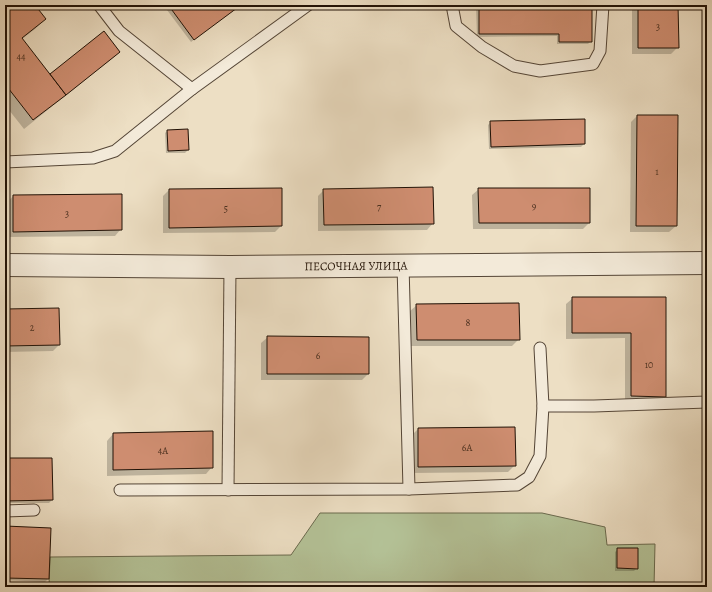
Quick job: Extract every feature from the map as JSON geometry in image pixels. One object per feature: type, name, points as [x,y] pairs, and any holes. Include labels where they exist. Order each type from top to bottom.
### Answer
[{"type":"street","name":"ПЕСОЧНАЯ УЛИЦА","points":[[5,265],[230,267],[707,263]]},
{"type":"lane","points":[[99,5],[119,32],[192,89]]},
{"type":"lane","points":[[5,162],[93,158],[115,151],[192,89],[308,5]]},
{"type":"lane","points":[[452,5],[456,26],[482,47],[514,66],[540,71],[593,64],[600,51],[603,5]]},
{"type":"lane","points":[[403,265],[409,489]]},
{"type":"lane","points":[[228,490],[230,267]]},
{"type":"lane","points":[[120,490],[409,489],[517,485],[529,477],[540,456],[543,406],[540,348]]},
{"type":"lane","points":[[543,406],[594,406],[707,402]]},
{"type":"lane","points":[[5,511],[34,510]]},
{"type":"green space","points":[[320,513],[542,513],[605,527],[607,545],[655,544],[654,587],[49,587],[50,557],[291,555]]},
{"type":"building","points":[[5,5],[35,5],[46,19],[22,38],[66,95],[33,120],[5,84]]},
{"type":"building","points":[[241,5],[194,40],[169,6]]},
{"type":"building","points":[[479,5],[592,5],[592,42],[559,42],[559,34],[479,34]]},
{"type":"building","points":[[638,5],[678,5],[679,48],[638,48]]},
{"type":"building","points":[[104,31],[120,52],[66,95],[50,74]]},
{"type":"building","points":[[637,115],[678,115],[677,226],[636,226]]},
{"type":"building","points":[[585,119],[585,144],[491,147],[490,121]]},
{"type":"building","points":[[188,129],[189,150],[168,151],[167,130]]},
{"type":"building","points":[[433,187],[434,224],[324,225],[323,189]]},
{"type":"building","points":[[282,188],[282,226],[169,228],[169,189]]},
{"type":"building","points":[[478,188],[590,188],[590,223],[479,223]]},
{"type":"building","points":[[122,194],[122,230],[13,232],[13,195]]},
{"type":"building","points":[[572,297],[666,297],[666,397],[631,396],[631,333],[572,333]]},
{"type":"building","points":[[519,303],[520,340],[417,340],[416,304]]},
{"type":"building","points":[[59,308],[60,345],[5,346],[5,309]]},
{"type":"building","points":[[267,336],[369,337],[369,374],[267,374]]},
{"type":"building","points":[[515,427],[516,466],[418,467],[418,428]]},
{"type":"building","points":[[213,431],[213,468],[113,470],[113,433]]},
{"type":"building","points":[[5,458],[52,458],[53,500],[5,501]]},
{"type":"building","points":[[5,526],[51,528],[49,579],[5,578]]},
{"type":"building","points":[[617,548],[638,548],[638,569],[617,568]]}]
